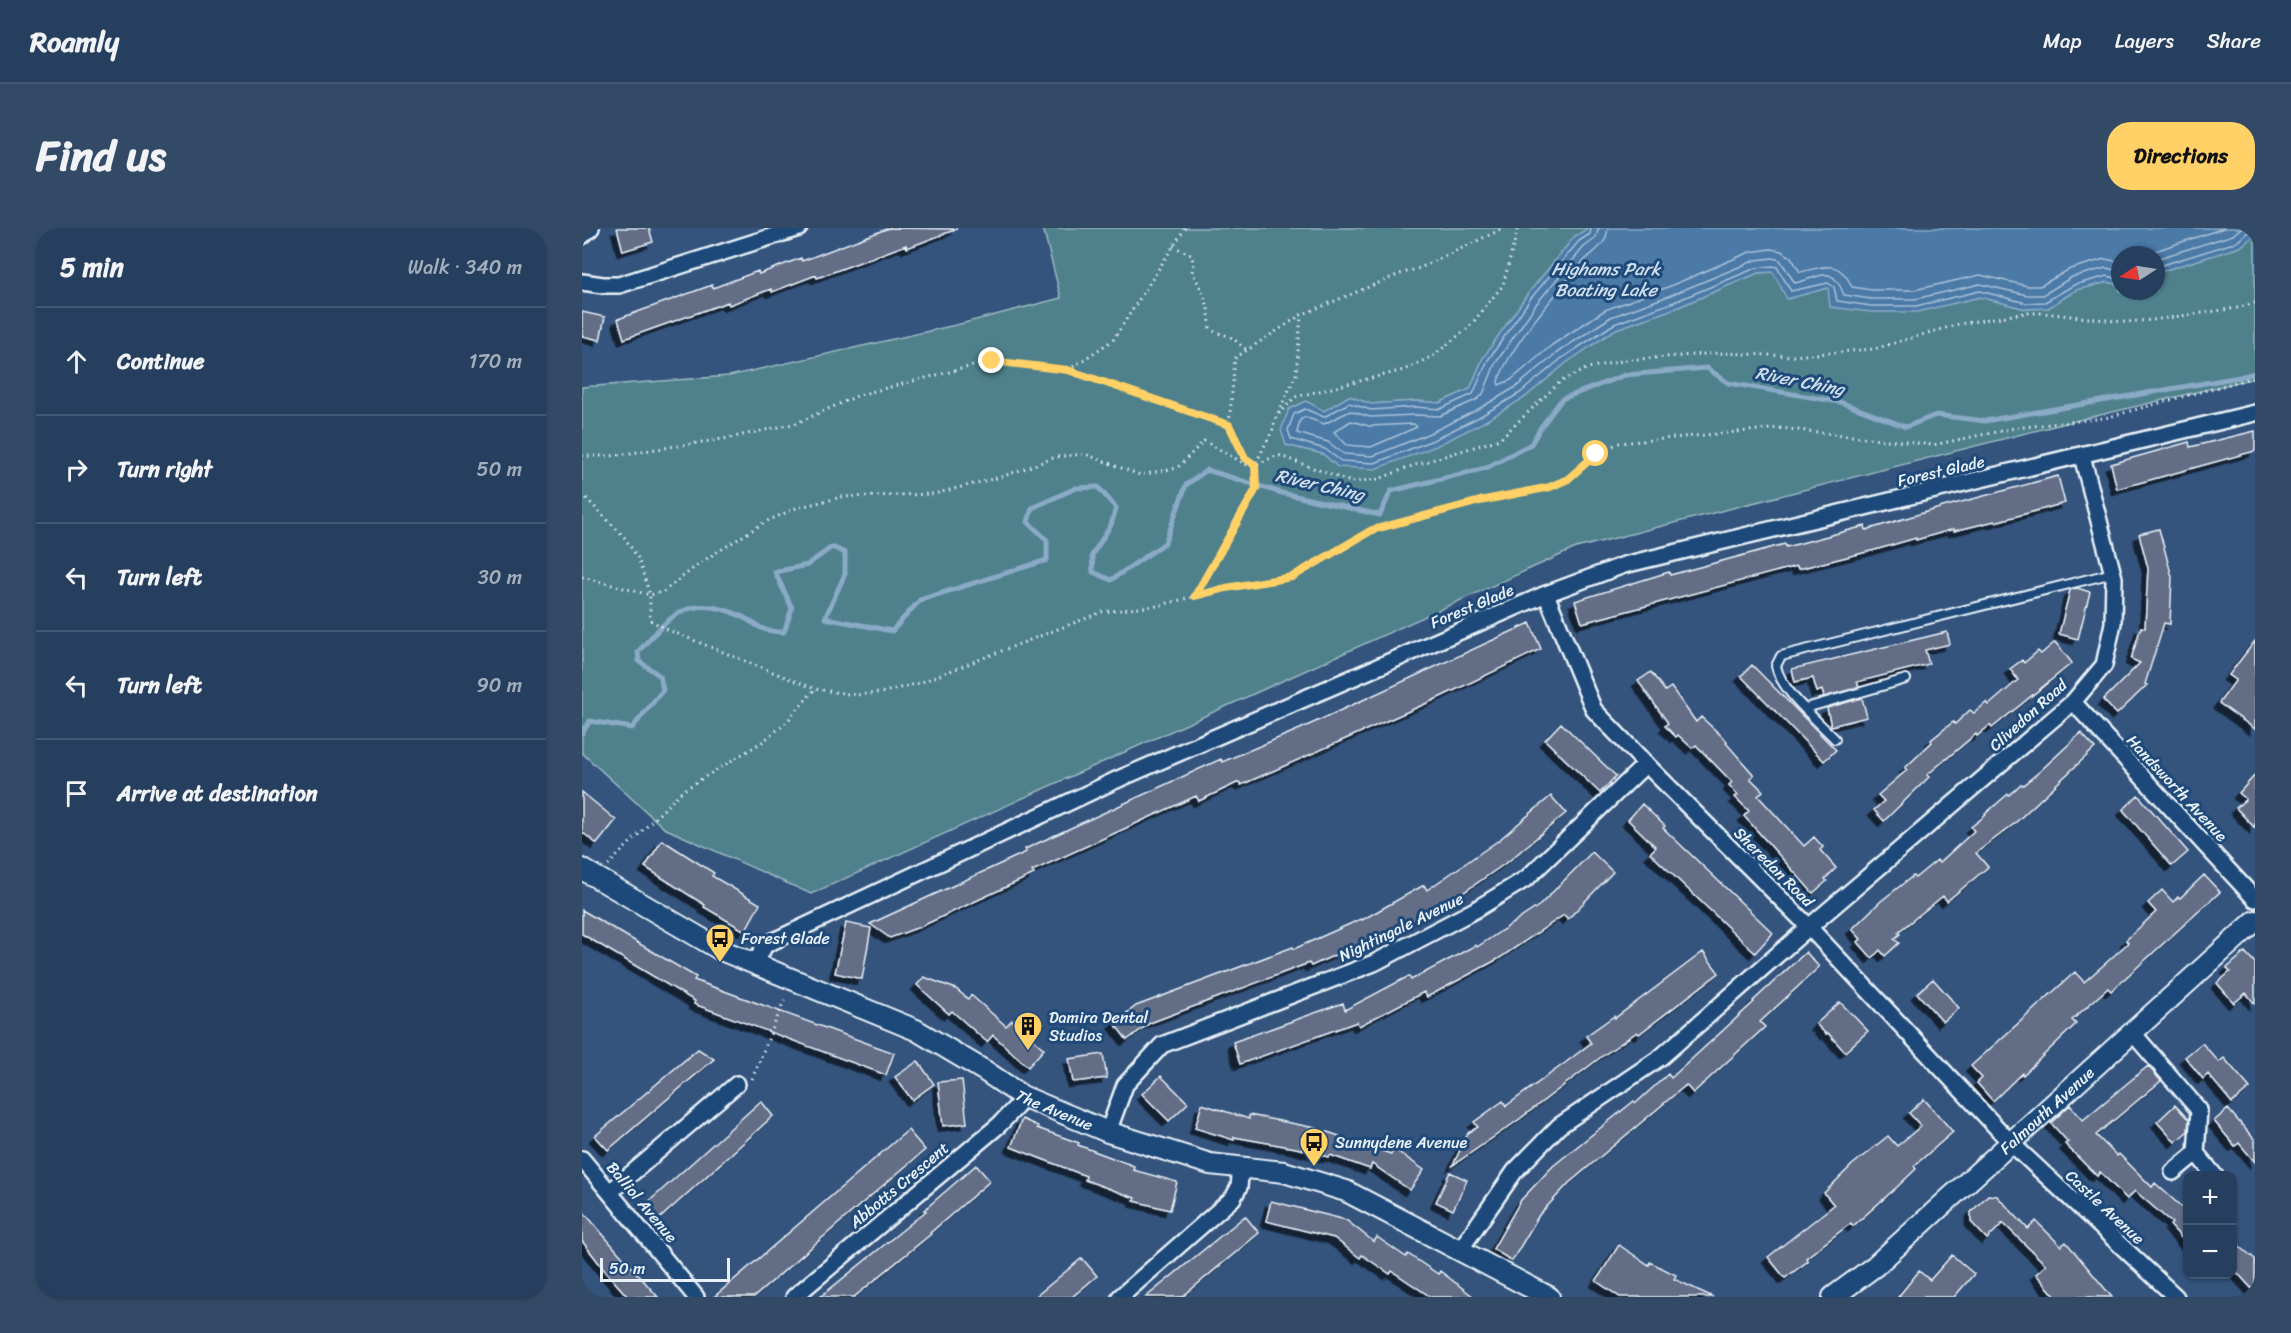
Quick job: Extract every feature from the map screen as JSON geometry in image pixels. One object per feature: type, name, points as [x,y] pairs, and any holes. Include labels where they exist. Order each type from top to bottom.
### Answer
[{"type":"street","points":[[582,236],[591,228]]},
{"type":"street","points":[[582,282],[619,285],[799,228]]},
{"type":"street","name":"Forest Glade","points":[[755,964],[765,945],[1104,786],[1546,594],[1624,565],[2255,413]]},
{"type":"street","name":"Clivedon Road","points":[[1809,927],[2073,702],[2104,665],[2113,623],[2113,573],[2082,456]]},
{"type":"street","name":"Sheredan Road","points":[[1546,594],[1594,710],[1809,927],[2011,1143]]},
{"type":"street","name":"Handsworth Avenue","points":[[2073,702],[2255,899]]},
{"type":"street","name":"Nightingale Avenue","points":[[1108,1132],[1125,1085],[1162,1045],[1374,963],[1475,910],[1527,878],[1646,764]]},
{"type":"street","name":"The Avenue","points":[[589,873],[716,947],[916,1030],[1022,1096],[1108,1132],[1210,1164],[1294,1174],[1346,1191],[1545,1296]]},
{"type":"street","name":"Falmouth Avenue","points":[[1833,1297],[1875,1266],[2255,921]]},
{"type":"street","points":[[1460,1250],[1515,1171],[1559,1126],[1660,1057],[1809,927]]},
{"type":"street","points":[[2132,1032],[2199,1110],[2196,1153],[2211,1171]]},
{"type":"street","points":[[611,1191],[737,1084]]},
{"type":"street","name":"Abbotts Crescent","points":[[794,1297],[999,1125],[1016,1107],[1022,1096]]},
{"type":"street","name":"Castle Avenue","points":[[2011,1143],[2176,1297]]},
{"type":"street","points":[[2173,1172],[2196,1153]]},
{"type":"street","name":"Balliol Avenue","points":[[582,1159],[611,1191],[696,1297]]},
{"type":"street","points":[[1120,1297],[1233,1198],[1239,1187],[1241,1168]]},
{"type":"lane","points":[[1835,739],[1791,693],[1776,666],[1781,656],[2113,573]]},
{"type":"lane","points":[[1806,708],[1906,679]]},
{"type":"path","points":[[1068,370],[1113,340],[1185,228]]},
{"type":"path","points":[[1255,465],[1245,458],[1229,425],[1234,358],[1301,315],[1420,268],[1504,228]]},
{"type":"path","points":[[1276,417],[1296,397],[1404,370],[1433,356],[1470,326],[1503,285],[1518,228]]},
{"type":"path","points":[[1173,246],[1191,255],[1194,264],[1192,272],[1206,296],[1210,310],[1210,328],[1216,334],[1233,338],[1239,346],[1248,350]]},
{"type":"path","points":[[582,577],[650,595],[663,592],[700,563],[765,522],[796,508],[842,497],[934,494],[1004,476],[1056,457],[1085,454],[1140,475],[1177,468],[1204,441],[1247,465],[1255,465],[1278,455],[1351,482],[1379,479],[1409,466],[1500,438],[1560,382],[1588,368],[1626,360],[1719,353],[1793,356],[1874,349],[1959,324],[2025,313],[2124,322],[2237,308],[2255,303]]},
{"type":"path","points":[[1195,596],[1256,489],[1255,465],[1296,375],[1301,315]]},
{"type":"path","points":[[582,456],[611,456],[729,438],[797,423],[859,395],[992,361],[1068,370],[1229,425]]},
{"type":"path","points":[[582,494],[624,537],[638,558],[650,595],[650,620],[668,630],[815,689],[855,695],[880,693],[920,683],[1102,612],[1157,606],[1226,588],[1292,577],[1372,530],[1480,501],[1550,487],[1568,479],[1596,454],[1619,443],[1780,428],[1933,445],[2015,428],[2105,418],[2255,377]]},
{"type":"path","points":[[589,873],[682,791],[770,736],[785,724],[815,689]]},
{"type":"path","points":[[737,1084],[748,1086],[793,980]]},
{"type":"green space","points":[[1043,228],[1589,228],[1575,236],[1527,295],[1483,358],[1470,389],[1439,403],[1416,401],[1371,404],[1349,396],[1324,411],[1306,402],[1286,445],[1323,454],[1338,467],[1524,398],[1566,363],[1616,329],[1676,308],[1758,273],[1773,272],[1828,288],[1950,304],[1980,297],[2026,309],[2048,308],[2076,290],[2108,282],[2111,283],[2111,300],[2165,300],[2165,270],[2240,247],[2255,235],[2255,378],[2054,426],[1576,548],[811,894],[664,828],[582,753],[582,387],[729,376],[960,324],[1061,298]]},
{"type":"water","name":"Highams Park Boating Lake","points":[[1589,228],[2255,228],[2255,235],[2240,247],[2165,270],[2165,246],[2111,246],[2111,283],[2076,290],[2048,308],[2026,309],[1980,297],[1917,312],[1871,312],[1830,307],[1828,288],[1787,299],[1773,272],[1758,273],[1676,308],[1616,329],[1566,363],[1524,398],[1482,423],[1436,446],[1375,469],[1338,467],[1323,454],[1286,445],[1281,430],[1289,409],[1306,401],[1324,411],[1349,396],[1371,404],[1416,401],[1439,403],[1470,389],[1483,358],[1527,295],[1575,236]]},
{"type":"building","points":[[617,228],[649,228],[653,242],[623,251]]},
{"type":"building","points":[[889,228],[957,229],[817,278],[816,275],[729,305],[728,302],[624,339],[618,319],[712,285],[713,288],[801,258],[802,261]]},
{"type":"building","points":[[582,312],[605,317],[600,340],[582,336]]},
{"type":"building","points":[[2255,431],[2255,451],[2117,489],[2111,464],[2189,442],[2190,447]]},
{"type":"building","points":[[2058,476],[2065,503],[1995,522],[1954,531],[1954,529],[1916,540],[1916,538],[1798,569],[1797,566],[1582,623],[1575,601],[1669,572],[1670,575],[1785,544],[1786,547],[1865,526],[1866,530]]},
{"type":"building","points":[[2159,529],[2172,577],[2170,624],[2164,623],[2145,684],[2147,685],[2117,714],[2103,700],[2140,663],[2131,659],[2141,627],[2145,628],[2148,568],[2139,534]]},
{"type":"building","points":[[2077,588],[2090,592],[2078,639],[2059,634],[2070,590]]},
{"type":"building","points":[[1530,623],[1541,649],[1434,700],[1241,785],[1239,782],[1199,801],[1196,796],[1032,871],[1034,874],[922,926],[890,938],[870,924],[1026,852],[1025,849],[1221,759],[1222,762],[1300,729]]},
{"type":"building","points":[[1947,632],[1950,644],[1925,650],[1929,664],[1857,682],[1859,687],[1824,697],[1822,690],[1817,692],[1813,678],[1795,682],[1792,669]]},
{"type":"building","points":[[2255,641],[2255,729],[2219,703],[2236,680],[2229,675]]},
{"type":"building","points":[[2055,642],[2072,663],[1992,728],[1990,725],[1977,736],[1976,734],[1927,775],[1929,777],[1884,821],[1874,810],[1884,801],[1878,795],[1907,770],[1905,768],[1932,742],[1931,740],[1953,722],[1955,724],[1970,710],[1974,713],[1987,702],[1989,705],[2018,680],[2010,669],[2022,660],[2024,663],[2038,651],[2041,654]]},
{"type":"building","points":[[1752,665],[1836,750],[1824,761],[1741,676]]},
{"type":"building","points":[[1651,672],[1665,691],[1671,687],[1696,722],[1701,717],[1727,741],[1726,743],[1754,775],[1750,778],[1763,791],[1758,796],[1804,846],[1814,837],[1823,847],[1820,850],[1836,868],[1825,879],[1827,881],[1813,893],[1744,816],[1749,811],[1735,797],[1738,795],[1729,785],[1732,782],[1696,745],[1692,748],[1665,726],[1668,723],[1638,681]]},
{"type":"building","points":[[1862,698],[1867,717],[1831,726],[1827,708]]},
{"type":"building","points":[[1561,723],[1616,776],[1600,793],[1545,740]]},
{"type":"building","points":[[2081,733],[2095,748],[2014,824],[1976,853],[1988,867],[1947,901],[1943,896],[1898,932],[1900,934],[1894,939],[1899,943],[1885,956],[1880,950],[1872,958],[1858,942],[1861,939],[1852,929],[1881,901],[1913,876],[1915,878],[1937,860],[1939,863],[1974,831],[1971,827],[1985,814],[2039,772]]},
{"type":"building","points":[[2255,775],[2255,828],[2236,808],[2246,799],[2239,793]]},
{"type":"building","points":[[582,792],[616,820],[597,844],[582,832]]},
{"type":"building","points":[[2138,795],[2188,852],[2172,866],[2123,810]]},
{"type":"building","points":[[1551,796],[1566,813],[1510,860],[1444,906],[1443,903],[1380,938],[1379,935],[1311,966],[1309,963],[1150,1023],[1127,1040],[1114,1023],[1136,1006],[1293,947],[1294,949],[1362,920],[1424,885],[1427,890],[1499,840]]},
{"type":"building","points":[[1642,804],[1665,826],[1663,828],[1773,933],[1755,953],[1650,853],[1656,847],[1628,820]]},
{"type":"building","points":[[662,840],[714,873],[712,876],[760,904],[745,931],[704,907],[705,905],[645,867]]},
{"type":"building","points":[[1592,852],[1613,872],[1568,919],[1564,915],[1498,959],[1427,997],[1424,992],[1359,1026],[1357,1022],[1240,1064],[1233,1042],[1343,1003],[1345,1010],[1409,976],[1411,980],[1476,945],[1477,947],[1540,905]]},
{"type":"building","points":[[2204,875],[2220,892],[2111,991],[2108,988],[2072,1020],[2076,1024],[1993,1101],[1977,1083],[1982,1078],[1971,1066],[2075,972],[2084,982],[2128,943],[2126,940],[2156,912],[2148,903],[2162,890],[2173,902]]},
{"type":"building","points":[[582,910],[696,977],[694,980],[894,1053],[886,1075],[694,1004],[695,1001],[582,934]]},
{"type":"building","points":[[846,923],[871,928],[862,979],[835,973]]},
{"type":"building","points":[[1703,952],[1719,973],[1639,1034],[1637,1032],[1601,1057],[1517,1121],[1453,1165],[1468,1133],[1478,1127],[1474,1122],[1503,1101],[1506,1106],[1565,1063],[1591,1043],[1586,1036],[1614,1016],[1615,1018]]},
{"type":"building","points":[[1806,952],[1819,967],[1760,1022],[1765,1027],[1693,1093],[1686,1085],[1569,1183],[1539,1215],[1512,1261],[1493,1249],[1521,1200],[1553,1166],[1634,1101],[1636,1103],[1668,1074],[1671,1078]]},
{"type":"building","points":[[2245,952],[2255,963],[2255,1004],[2246,993],[2234,1003],[2217,983],[2230,972],[2227,968]]},
{"type":"building","points":[[924,977],[956,989],[968,999],[971,995],[1006,1026],[1012,1020],[1044,1049],[1028,1067],[993,1035],[987,1042],[952,1011],[949,1014],[917,985]]},
{"type":"building","points":[[1933,979],[1959,1008],[1943,1022],[1917,993]]},
{"type":"building","points":[[1840,1002],[1868,1031],[1845,1052],[1828,1033],[1826,1034],[1816,1024]]},
{"type":"building","points":[[2202,1043],[2219,1062],[2224,1058],[2250,1088],[2232,1103],[2208,1074],[2203,1079],[2185,1057]]},
{"type":"building","points":[[698,1049],[714,1059],[608,1150],[595,1136]]},
{"type":"building","points":[[1103,1054],[1107,1078],[1073,1082],[1069,1059]]},
{"type":"building","points":[[918,1061],[934,1084],[912,1100],[895,1077]]},
{"type":"building","points":[[2148,1066],[2161,1081],[2096,1135],[2152,1187],[2155,1183],[2183,1208],[2183,1240],[2170,1225],[2172,1223],[2135,1191],[2127,1199],[2100,1172],[2097,1176],[2065,1144],[2068,1142],[2051,1123],[2070,1105],[2083,1120]]},
{"type":"building","points":[[1161,1076],[1188,1103],[1169,1121],[1142,1094]]},
{"type":"building","points":[[962,1080],[967,1123],[943,1126],[938,1082]]},
{"type":"building","points":[[1924,1099],[1953,1132],[1914,1166],[1916,1169],[1853,1226],[1851,1223],[1806,1258],[1808,1261],[1785,1278],[1768,1257],[1834,1205],[1824,1193],[1852,1165],[1888,1136],[1897,1146],[1921,1126],[1909,1113]]},
{"type":"building","points":[[761,1101],[773,1116],[658,1220],[645,1205]]},
{"type":"building","points":[[1202,1104],[1249,1119],[1249,1115],[1316,1128],[1391,1154],[1394,1149],[1424,1170],[1410,1190],[1372,1164],[1370,1169],[1330,1155],[1329,1157],[1296,1148],[1234,1137],[1234,1140],[1195,1128]]},
{"type":"building","points":[[2175,1105],[2189,1120],[2188,1131],[2175,1142],[2157,1122]]},
{"type":"building","points":[[2228,1109],[2255,1140],[2255,1162],[2239,1143],[2235,1146],[2214,1121]]},
{"type":"building","points":[[1022,1119],[1038,1126],[1037,1128],[1134,1166],[1133,1170],[1177,1182],[1170,1210],[1134,1201],[1135,1198],[1085,1180],[1086,1176],[1011,1147]]},
{"type":"building","points":[[908,1130],[925,1150],[754,1297],[714,1297]]},
{"type":"building","points":[[976,1165],[990,1181],[931,1234],[854,1297],[820,1297],[926,1211],[924,1210]]},
{"type":"building","points":[[1450,1172],[1467,1180],[1453,1210],[1436,1202]]},
{"type":"building","points":[[1988,1195],[1997,1196],[2028,1229],[2036,1221],[2061,1246],[2066,1242],[2112,1297],[2056,1297],[2036,1274],[2046,1265],[2003,1223],[1987,1239],[1971,1222],[1971,1212]]},
{"type":"building","points":[[1271,1201],[1346,1220],[1374,1242],[1377,1237],[1406,1257],[1408,1254],[1438,1274],[1440,1271],[1474,1297],[1431,1297],[1392,1271],[1390,1274],[1362,1255],[1360,1258],[1334,1238],[1266,1221]]},
{"type":"building","points":[[582,1210],[658,1297],[628,1297],[606,1272],[582,1241]]},
{"type":"building","points":[[1245,1216],[1259,1233],[1182,1297],[1146,1297]]},
{"type":"building","points":[[2237,1244],[2255,1259],[2255,1292],[2237,1272]]},
{"type":"building","points":[[1619,1245],[1649,1265],[1650,1262],[1676,1275],[1674,1279],[1713,1297],[1620,1297],[1596,1281]]},
{"type":"building","points":[[1952,1255],[1974,1274],[1954,1297],[1898,1297],[1919,1271],[1930,1280]]},
{"type":"building","points":[[1082,1258],[1097,1276],[1072,1297],[1035,1297]]},
{"type":"waterway","name":"River Ching","points":[[582,733],[590,721],[632,728],[663,690],[660,676],[639,661],[638,652],[661,627],[682,611],[708,606],[723,609],[765,630],[784,632],[792,608],[775,572],[807,565],[832,547],[845,553],[845,574],[825,618],[892,631],[920,600],[1047,560],[1047,540],[1028,522],[1032,508],[1076,488],[1098,487],[1116,508],[1111,525],[1092,555],[1093,572],[1111,580],[1165,543],[1186,485],[1207,470],[1282,493],[1380,515],[1391,491],[1486,468],[1531,444],[1562,399],[1625,375],[1707,368],[1728,383],[1840,402],[1906,427],[1936,415],[1985,421],[2255,373]]},
{"type":"place","name":"Forest Glade","points":[[720,964]]},
{"type":"place","name":"Damira Dental Studios","points":[[1028,1052]]},
{"type":"place","name":"Sunnydene Avenue","points":[[1314,1168]]},
{"type":"route","points":[[992,361],[1068,370],[1229,425],[1245,458],[1255,465],[1256,489],[1195,596],[1226,588],[1292,577],[1372,530],[1480,501],[1550,487],[1568,479],[1596,454]]}]
